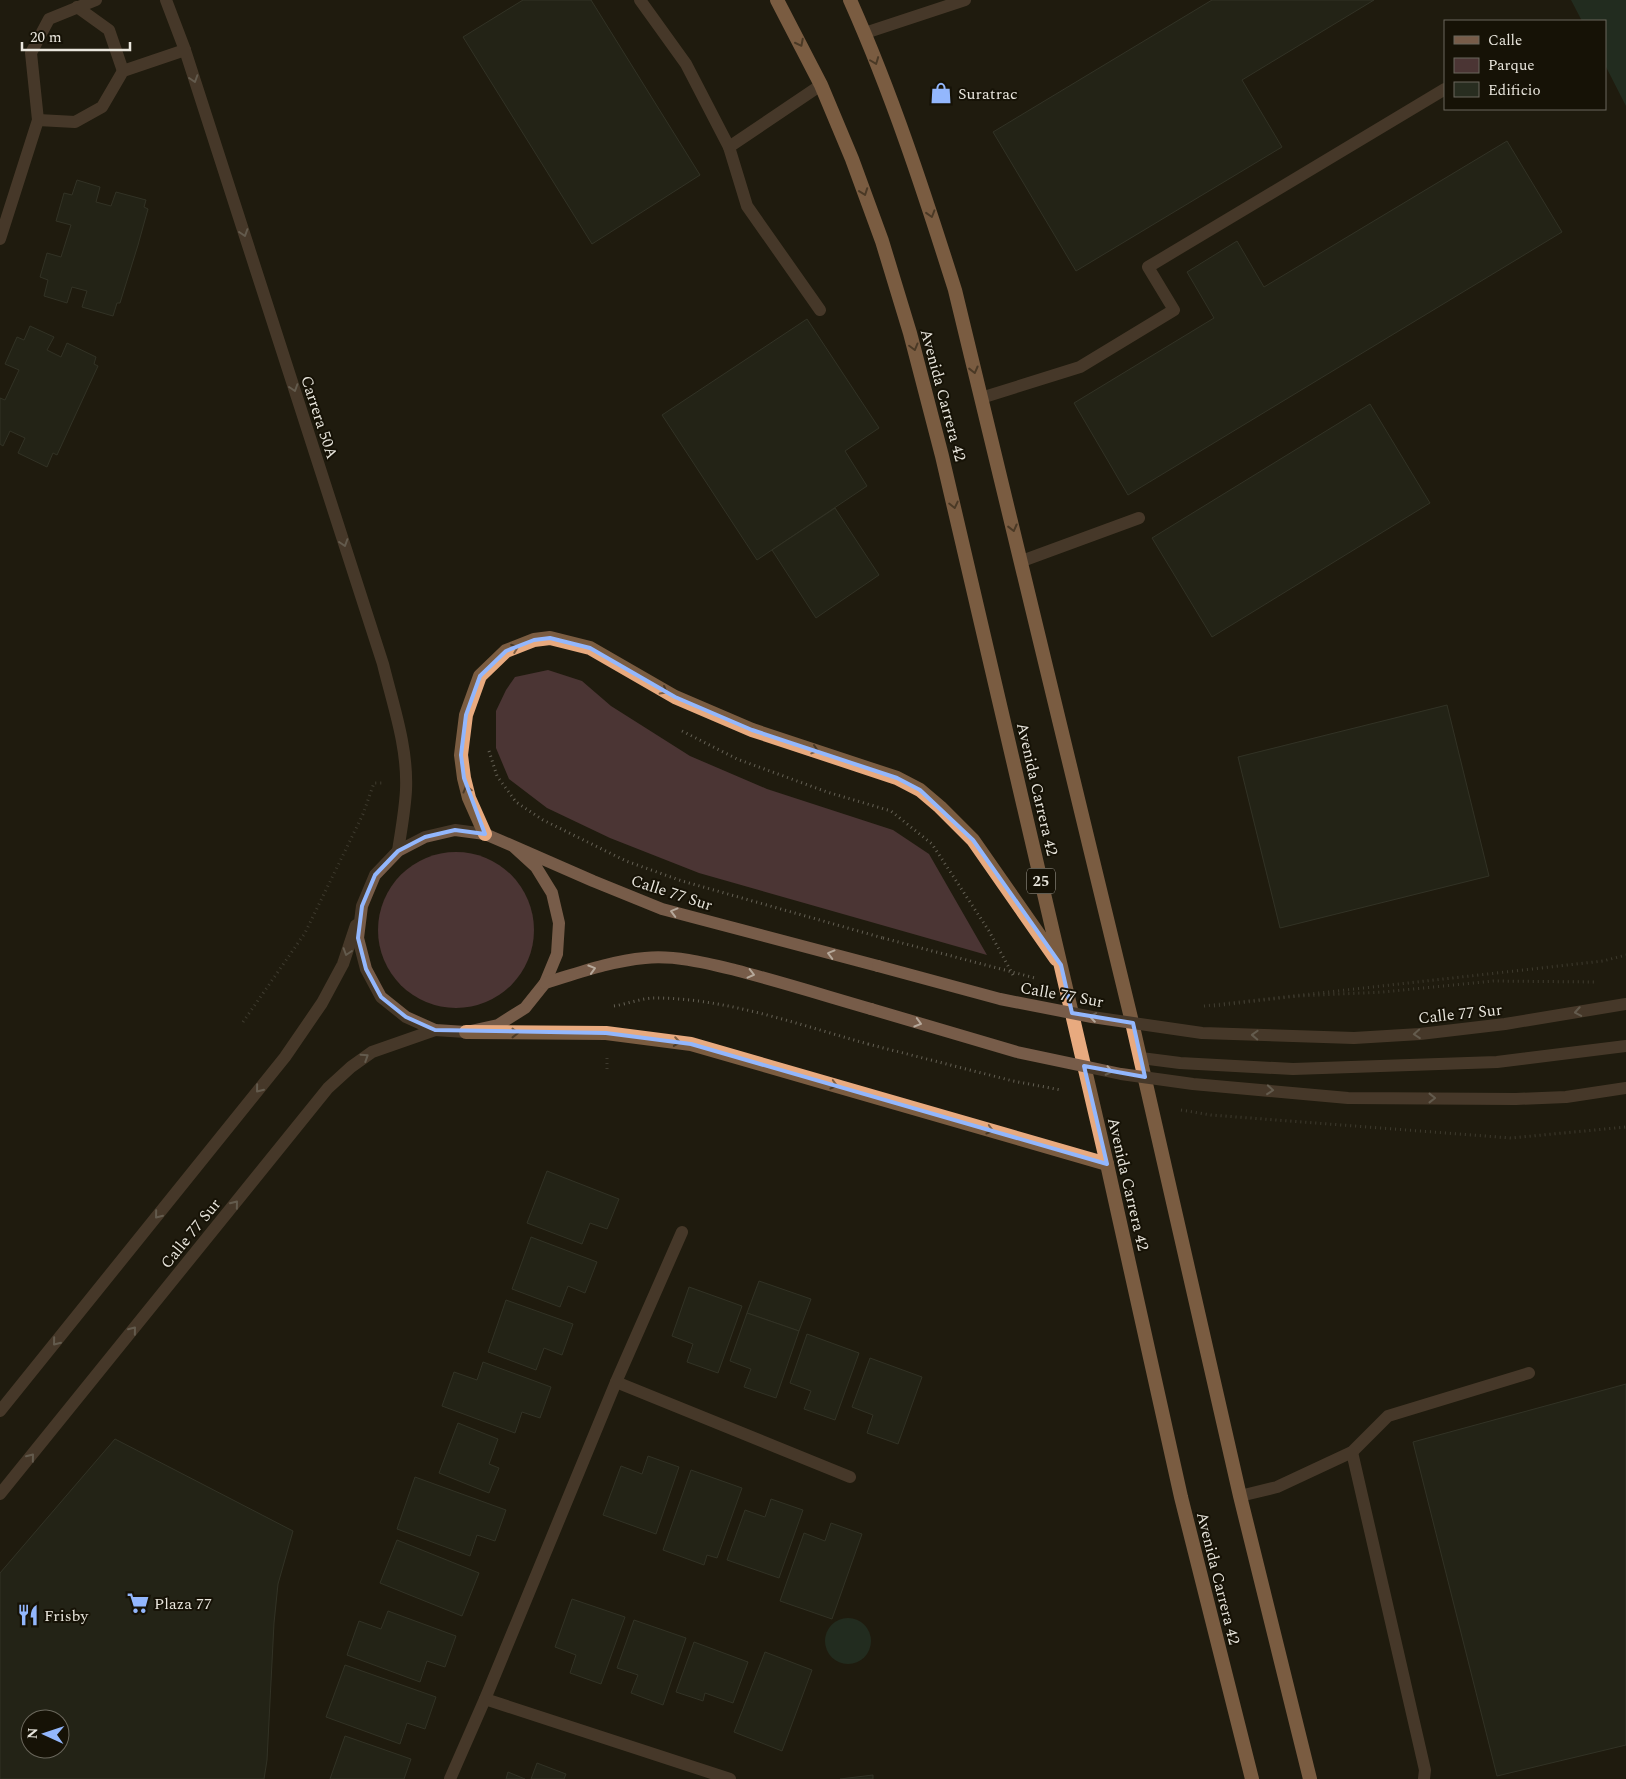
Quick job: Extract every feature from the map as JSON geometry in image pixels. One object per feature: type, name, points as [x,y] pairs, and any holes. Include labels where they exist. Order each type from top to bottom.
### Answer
[{"type":"highway","name":"Avenida Carrera 42","points":[[778,0],[821,85],[852,159],[879,232],[910,333],[942,456],[1061,965],[1179,1487],[1252,1779]]},
{"type":"highway","points":[[850,0],[927,200],[955,290],[1141,1058],[1240,1496],[1310,1779]]},
{"type":"highway","points":[[485,834],[469,798],[464,778],[461,756],[466,716],[480,676],[506,651],[534,640],[550,638],[590,648],[675,697],[752,730],[897,778],[920,790],[973,840],[1061,965]]},
{"type":"highway","points":[[466,1032],[606,1033],[691,1044],[1107,1164]]},
{"type":"street","points":[[0,239],[38,120],[31,53],[50,19],[96,0]]},
{"type":"street","name":"Carrera 50A","points":[[166,0],[185,50],[383,664],[402,743],[406,782],[398,851]]},
{"type":"street","points":[[640,0],[686,64],[729,147],[747,206],[820,310]]},
{"type":"street","points":[[864,33],[965,0]]},
{"type":"street","points":[[77,7],[109,30],[122,71]]},
{"type":"street","points":[[38,120],[76,122],[102,107],[122,71],[185,50]]},
{"type":"street","points":[[729,147],[821,85]]},
{"type":"street","points":[[981,398],[1080,367],[1174,310],[1148,266],[1444,90]]},
{"type":"street","points":[[1022,562],[1139,518]]},
{"type":"street","name":"Calle 77 Sur","points":[[362,906],[375,875],[398,851],[425,836],[455,830],[485,834],[593,882],[662,909],[1000,999],[1092,1017],[1202,1033],[1354,1038],[1420,1034],[1505,1024],[1626,1004]]},
{"type":"street","points":[[362,906],[358,938],[366,969],[381,997],[406,1017],[435,1030],[466,1032],[498,1025],[525,1008],[545,983],[557,954],[559,923],[552,893],[536,867],[513,846]]},
{"type":"street","points":[[0,1411],[285,1057],[322,1003],[343,964],[362,906]]},
{"type":"street","points":[[545,983],[620,960],[647,957],[679,958],[770,979],[1017,1052],[1121,1074],[1192,1084],[1358,1098],[1516,1099],[1566,1097],[1626,1088]]},
{"type":"street","name":"Calle 77 Sur","points":[[0,1494],[328,1088],[351,1067],[372,1052],[435,1030]]},
{"type":"street","points":[[1141,1058],[1180,1063],[1293,1069],[1497,1062],[1626,1046]]},
{"type":"street","points":[[450,1779],[485,1700],[616,1382],[682,1232]]},
{"type":"street","points":[[1240,1496],[1277,1487],[1352,1452],[1388,1416],[1529,1373]]},
{"type":"street","points":[[616,1382],[850,1477]]},
{"type":"street","points":[[1352,1452],[1425,1770],[1424,1779]]},
{"type":"street","points":[[485,1700],[730,1779]]},
{"type":"path","points":[[678,728],[737,759],[827,792],[891,811],[932,844],[989,931],[1016,982]]},
{"type":"path","points":[[488,748],[497,776],[516,802],[543,820],[626,861],[682,881],[1041,980]]},
{"type":"path","points":[[464,778],[497,776]]},
{"type":"path","points":[[243,1022],[305,933],[363,814],[374,783],[406,782]]},
{"type":"path","points":[[1597,982],[1493,981],[1383,992],[1298,996],[1209,1007],[1199,1006],[1603,960],[1626,955]]},
{"type":"path","points":[[605,1008],[653,998],[698,1000],[759,1013],[868,1044]]},
{"type":"highlighted area","points":[[550,638],[590,648],[675,697],[752,730],[897,778],[920,790],[973,840],[1061,965],[1072,1013],[1133,1023],[1145,1077],[1084,1066],[1107,1164],[691,1044],[606,1033],[435,1030],[406,1017],[381,997],[366,969],[358,938],[362,906],[375,875],[398,851],[425,837],[455,830],[485,834],[464,778],[461,755],[466,715],[480,676],[506,651],[534,640]]},
{"type":"green space","points":[[548,670],[582,681],[611,706],[690,756],[767,789],[893,830],[929,854],[987,955],[699,873],[610,838],[547,808],[509,779],[496,748],[496,711],[506,690],[515,677]]},
{"type":"green space","points":[[448,852],[464,852],[479,855],[493,861],[511,875],[525,893],[531,907],[534,930],[531,953],[525,967],[511,985],[493,999],[479,1005],[464,1008],[448,1008],[433,1005],[419,999],[401,985],[391,973],[381,953],[378,938],[378,922],[381,907],[387,893],[401,875],[413,865],[433,855]]},
{"type":"shaded area","points":[[1571,0],[1626,0],[1626,106],[1606,67],[1606,20],[1581,20]]},
{"type":"shaded area","points":[[843,1618],[853,1618],[867,1628],[871,1641],[867,1654],[861,1660],[853,1664],[843,1664],[829,1654],[825,1646],[825,1636],[835,1622]]},
{"type":"building","points":[[523,0],[591,0],[700,175],[592,244],[463,37]]},
{"type":"building","points":[[1212,0],[1374,0],[1242,80],[1282,147],[1076,271],[993,132]]},
{"type":"building","points":[[1507,141],[1562,232],[1128,495],[1074,403],[1214,318],[1187,272],[1237,241],[1264,287]]},
{"type":"building","points":[[77,180],[100,187],[96,202],[111,206],[116,192],[146,200],[144,207],[148,209],[138,245],[120,303],[117,303],[113,316],[82,307],[87,291],[72,287],[67,303],[44,296],[48,280],[40,277],[47,253],[61,257],[71,225],[56,221],[64,193],[72,195]]},
{"type":"building","points":[[807,319],[879,428],[845,451],[867,486],[757,560],[662,415]]},
{"type":"building","points":[[30,326],[54,337],[47,350],[61,357],[67,343],[96,357],[94,364],[98,366],[57,455],[53,453],[47,467],[18,453],[25,438],[10,431],[3,446],[0,444],[0,398],[5,400],[19,370],[5,364],[17,337],[24,340]]},
{"type":"building","points":[[1370,404],[1430,503],[1212,637],[1152,538]]},
{"type":"building","points":[[835,508],[879,575],[816,618],[772,550]]},
{"type":"building","points":[[1447,705],[1489,876],[1280,928],[1238,757]]},
{"type":"building","points":[[547,1171],[619,1199],[607,1229],[590,1223],[582,1244],[527,1223]]},
{"type":"building","points":[[531,1237],[597,1262],[585,1293],[568,1286],[560,1307],[512,1289]]},
{"type":"building","points":[[759,1281],[811,1299],[799,1331],[747,1313]]},
{"type":"building","points":[[689,1287],[742,1306],[718,1373],[687,1362],[693,1344],[672,1336]]},
{"type":"building","points":[[506,1300],[573,1324],[562,1355],[544,1348],[536,1370],[488,1352]]},
{"type":"building","points":[[747,1313],[799,1331],[776,1398],[744,1387],[751,1369],[730,1361]]},
{"type":"building","points":[[807,1334],[859,1353],[835,1420],[804,1409],[811,1391],[790,1383]]},
{"type":"building","points":[[870,1358],[922,1377],[898,1444],[867,1433],[873,1415],[852,1407]]},
{"type":"building","points":[[483,1362],[551,1387],[540,1418],[522,1412],[515,1433],[442,1406],[454,1372],[477,1380]]},
{"type":"building","points":[[1626,1384],[1626,1745],[1497,1776],[1413,1442]]},
{"type":"building","points":[[458,1423],[498,1439],[489,1464],[499,1468],[489,1493],[439,1473]]},
{"type":"building","name":"Plaza 77","points":[[115,1439],[293,1531],[278,1584],[274,1623],[267,1760],[264,1779],[0,1779],[0,1573]]},
{"type":"building","points":[[648,1456],[679,1467],[656,1534],[603,1515],[621,1466],[642,1474]]},
{"type":"building","points":[[691,1470],[742,1488],[717,1558],[707,1555],[704,1565],[663,1550]]},
{"type":"building","points":[[415,1477],[506,1510],[495,1541],[477,1535],[470,1556],[397,1529]]},
{"type":"building","points":[[771,1499],[803,1510],[779,1578],[727,1560],[745,1510],[765,1517]]},
{"type":"building","points":[[831,1523],[862,1534],[832,1619],[780,1601],[804,1533],[825,1541]]},
{"type":"building","points":[[397,1540],[479,1573],[462,1616],[380,1583]]},
{"type":"building","points":[[572,1599],[625,1617],[601,1684],[570,1673],[576,1655],[555,1647]]},
{"type":"building","points":[[388,1611],[456,1636],[445,1667],[427,1661],[420,1682],[347,1655],[359,1621],[381,1629]]},
{"type":"building","points":[[634,1620],[686,1638],[663,1705],[631,1693],[638,1675],[617,1668]]},
{"type":"building","points":[[694,1642],[748,1662],[733,1703],[705,1693],[703,1701],[676,1692]]},
{"type":"building","points":[[765,1652],[812,1670],[782,1751],[734,1732]]},
{"type":"building","points":[[345,1665],[436,1697],[425,1729],[407,1723],[400,1744],[326,1717]]},
{"type":"building","points":[[345,1736],[411,1759],[404,1779],[330,1779]]},
{"type":"building","points":[[537,1763],[566,1774],[564,1779],[531,1779]]},
{"type":"building","points":[[508,1772],[525,1779],[506,1779]]},
{"type":"building","points":[[873,1775],[873,1779],[840,1779]]},
{"type":"place","name":"Suratrac","points":[[941,93]]},
{"type":"place","name":"Plaza 77","points":[[138,1603]]},
{"type":"place","name":"Frisby","points":[[28,1615]]}]
